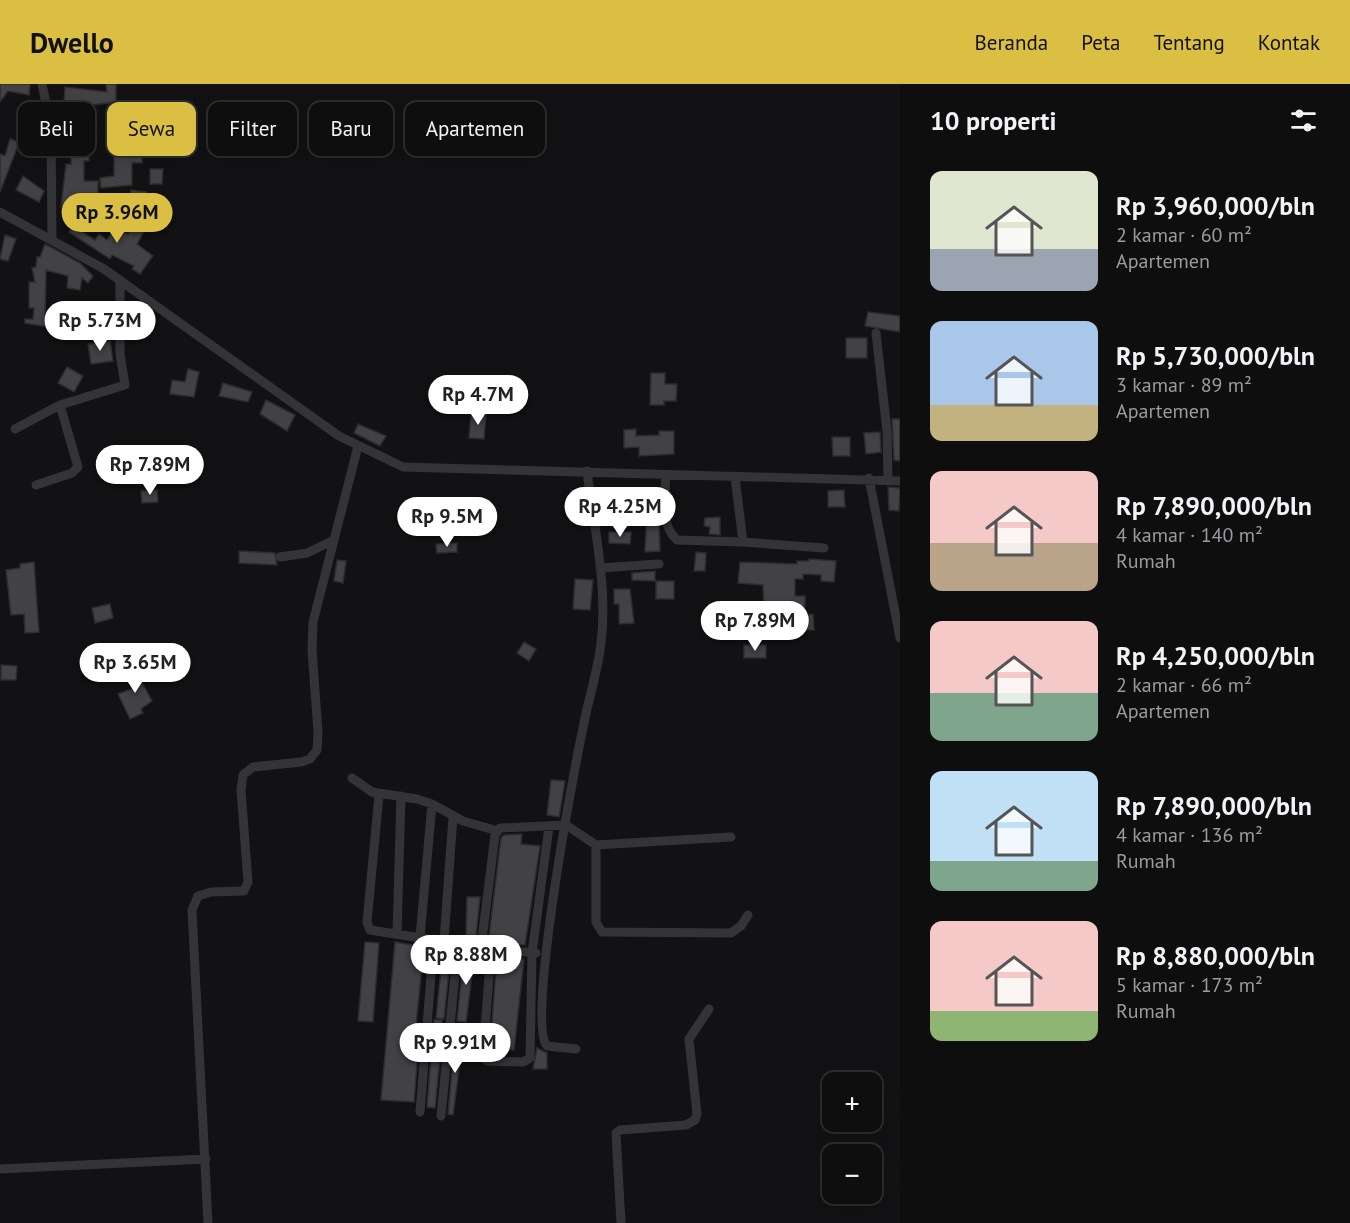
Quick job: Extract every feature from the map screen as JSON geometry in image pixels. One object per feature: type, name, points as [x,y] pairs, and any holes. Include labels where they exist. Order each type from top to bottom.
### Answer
[{"type":"street","points":[[42,84],[51,138],[52,240]]},
{"type":"street","points":[[0,212],[120,280],[339,436],[403,467],[735,477],[869,478],[900,481]]},
{"type":"street","points":[[15,429],[60,405],[125,385],[120,354],[120,280]]},
{"type":"street","points":[[876,333],[887,431],[888,480]]},
{"type":"street","points":[[36,485],[72,473],[78,467],[60,405]]},
{"type":"street","points":[[208,1223],[192,910],[198,896],[211,892],[244,891],[248,882],[241,790],[243,775],[253,768],[310,759],[317,750],[318,732],[312,650],[314,622],[358,446]]},
{"type":"street","points":[[576,1049],[552,1047],[543,1042],[540,1031],[544,954],[582,730],[601,644],[603,607],[600,568],[587,471]]},
{"type":"street","points":[[666,475],[665,510],[670,534],[677,540],[824,548]]},
{"type":"street","points":[[735,477],[743,542]]},
{"type":"street","points":[[869,478],[900,638]]},
{"type":"street","points":[[280,557],[307,553],[334,540]]},
{"type":"street","points":[[600,568],[659,564]]},
{"type":"street","points":[[352,778],[379,795],[401,796],[432,804],[453,817],[498,831]]},
{"type":"street","points":[[379,795],[367,922],[370,930],[481,948],[544,954]]},
{"type":"street","points":[[397,934],[401,796]]},
{"type":"street","points":[[420,937],[432,804]]},
{"type":"street","points":[[420,1112],[453,817]]},
{"type":"street","points":[[481,948],[495,835],[500,828],[566,825],[596,845],[731,837]]},
{"type":"street","points":[[491,949],[483,1056],[487,1061],[523,1062],[530,1058],[532,953],[549,827]]},
{"type":"street","points":[[596,845],[596,922],[602,932],[730,933],[741,927],[748,915]]},
{"type":"street","points":[[441,1116],[458,944]]},
{"type":"street","points":[[621,1223],[616,1133],[620,1130],[686,1125],[695,1120],[697,1114],[689,1039],[709,1009]]},
{"type":"street","points":[[0,1168],[206,1159]]},
{"type":"building","points":[[0,84],[30,84],[29,95],[8,91],[0,102]]},
{"type":"building","points":[[106,84],[116,84],[116,102],[95,105],[95,102],[64,102],[65,87],[107,92]]},
{"type":"building","points":[[10,139],[18,142],[18,148],[0,192],[0,154],[5,156]]},
{"type":"building","points":[[71,156],[89,156],[89,161],[84,161],[84,181],[98,181],[98,196],[82,197],[81,208],[61,207],[66,164],[71,164]]},
{"type":"building","points":[[114,156],[142,156],[142,163],[132,163],[132,185],[101,188],[100,178],[114,176]]},
{"type":"building","points":[[150,169],[163,169],[162,184],[150,184]]},
{"type":"building","points":[[23,176],[44,191],[39,202],[16,190]]},
{"type":"building","points":[[131,190],[147,192],[145,210],[129,208]]},
{"type":"building","points":[[80,215],[88,221],[82,231],[95,240],[99,234],[107,240],[115,226],[128,234],[135,222],[146,228],[137,244],[153,256],[140,274],[132,269],[134,266],[112,255],[110,259],[69,232]]},
{"type":"building","points":[[5,235],[16,239],[8,261],[0,259]]},
{"type":"building","points":[[45,244],[80,263],[93,276],[88,283],[82,278],[80,290],[67,288],[68,276],[46,270],[45,319],[54,319],[54,328],[25,323],[25,319],[33,319],[34,308],[29,308],[29,282],[35,282],[32,268],[36,267],[37,257],[40,257]]},
{"type":"building","points":[[868,312],[900,316],[900,332],[865,326]]},
{"type":"building","points":[[846,338],[867,338],[867,358],[846,358]]},
{"type":"building","points":[[110,341],[113,361],[91,364],[88,344]]},
{"type":"building","points":[[67,367],[83,376],[74,392],[58,383]]},
{"type":"building","points":[[188,369],[199,372],[194,397],[170,394],[172,380],[185,382]]},
{"type":"building","points":[[651,373],[665,373],[665,384],[677,384],[676,401],[664,401],[664,405],[650,405]]},
{"type":"building","points":[[223,383],[252,392],[248,402],[219,396]]},
{"type":"building","points":[[266,400],[295,415],[287,431],[260,414]]},
{"type":"building","points":[[471,414],[486,415],[484,439],[469,438]]},
{"type":"building","points":[[892,419],[900,419],[900,461],[894,460]]},
{"type":"building","points":[[358,424],[386,436],[380,446],[354,433]]},
{"type":"building","points":[[636,429],[636,436],[659,435],[659,431],[674,431],[674,454],[639,456],[639,447],[624,448],[624,430]]},
{"type":"building","points":[[880,432],[881,452],[866,454],[864,433]]},
{"type":"building","points":[[832,437],[850,437],[850,456],[833,456]]},
{"type":"building","points":[[888,487],[900,488],[899,511],[889,510]]},
{"type":"building","points":[[157,490],[158,502],[142,503],[141,491]]},
{"type":"building","points":[[611,490],[620,491],[619,514],[601,513],[602,504],[610,504]]},
{"type":"building","points":[[844,490],[845,507],[828,507],[828,491]]},
{"type":"building","points":[[648,492],[658,492],[660,551],[645,552]]},
{"type":"building","points":[[720,517],[720,535],[709,534],[710,527],[704,526],[705,518]]},
{"type":"building","points":[[609,532],[631,532],[630,544],[609,543]]},
{"type":"building","points":[[457,543],[457,552],[437,553],[436,544]]},
{"type":"building","points":[[239,551],[275,553],[277,565],[239,563]]},
{"type":"building","points":[[696,552],[706,553],[705,571],[694,571]]},
{"type":"building","points":[[809,559],[836,561],[834,582],[821,581],[821,575],[803,574],[803,579],[795,579],[795,596],[805,596],[805,615],[813,614],[814,630],[795,630],[795,608],[779,608],[780,613],[764,613],[763,585],[738,583],[740,562],[797,564],[797,561],[809,561]]},
{"type":"building","points":[[337,560],[346,561],[343,583],[334,581]]},
{"type":"building","points":[[34,562],[39,632],[25,633],[24,614],[11,615],[6,570],[20,568],[20,564]]},
{"type":"building","points":[[655,571],[655,581],[632,580],[632,573]]},
{"type":"building","points":[[575,579],[593,580],[590,610],[573,609]]},
{"type":"building","points":[[656,581],[674,581],[674,599],[656,599]]},
{"type":"building","points":[[614,589],[630,589],[634,623],[619,624],[619,604],[614,604]]},
{"type":"building","points":[[110,604],[113,618],[95,623],[92,608]]},
{"type":"building","points":[[524,642],[536,649],[529,661],[517,653]]},
{"type":"building","points":[[744,645],[766,645],[766,658],[744,658]]},
{"type":"building","points":[[132,664],[152,701],[141,709],[143,713],[130,719],[118,694],[134,688],[123,669]]},
{"type":"building","points":[[1,665],[17,666],[16,680],[1,680]]},
{"type":"building","points":[[551,780],[565,781],[559,817],[547,815]]},
{"type":"building","points":[[522,834],[521,844],[540,846],[525,945],[499,943],[499,937],[489,936],[501,838],[504,835]]},
{"type":"building","points":[[467,897],[480,897],[476,936],[466,935]]},
{"type":"building","points":[[365,942],[379,943],[373,1022],[358,1021]]},
{"type":"building","points":[[395,942],[424,947],[416,1025],[420,1025],[414,1102],[381,1100]]},
{"type":"building","points":[[443,950],[451,950],[444,1019],[436,1018]]},
{"type":"building","points":[[464,952],[475,953],[466,1022],[457,1021]]},
{"type":"building","points":[[497,956],[524,959],[514,1050],[490,1049]]},
{"type":"building","points":[[434,1020],[442,1020],[435,1108],[427,1107]]},
{"type":"building","points":[[455,1039],[463,1040],[453,1115],[448,1114]]},
{"type":"building","points":[[537,1048],[547,1053],[547,1069],[533,1069]]}]
